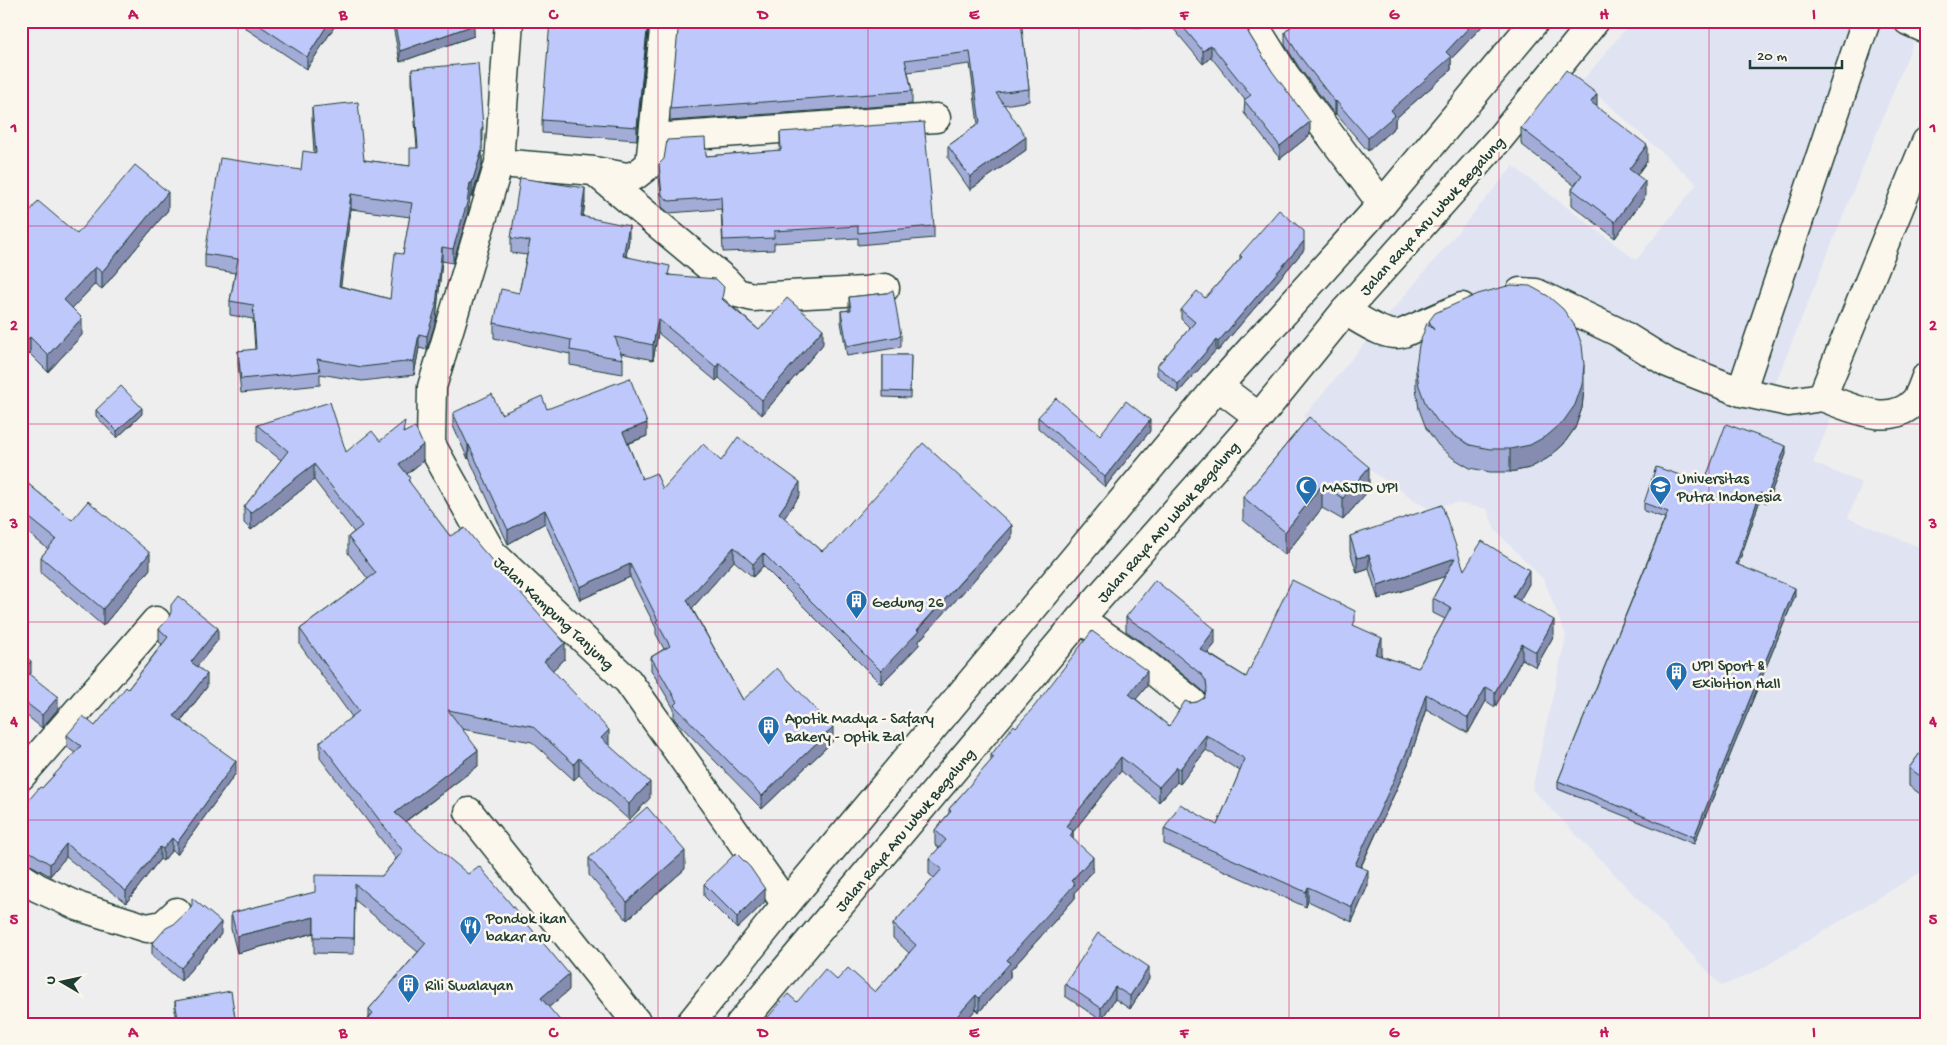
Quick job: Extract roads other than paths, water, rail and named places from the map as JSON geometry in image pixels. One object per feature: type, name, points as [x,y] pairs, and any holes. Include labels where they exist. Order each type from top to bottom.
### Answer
[{"type":"main road","name":"Jalan Kampung Tanjung","points":[[509,21],[499,163],[432,387],[431,444],[492,553],[628,681],[786,904]]},
{"type":"main road","points":[[499,163],[594,171],[627,177],[636,176],[650,164],[665,21]]},
{"type":"main road","points":[[690,1024],[786,904],[1218,386],[1382,204],[1535,21]]},
{"type":"main road","name":"Jalan Raya Aru Lubuk Begalung","points":[[740,1024],[1080,619],[1259,417],[1345,311],[1499,139],[1595,21]]},
{"type":"main road","points":[[1741,392],[1866,21]]},
{"type":"main road","points":[[1262,38],[1285,75],[1382,204]]},
{"type":"main road","points":[[653,138],[936,118]]},
{"type":"main road","points":[[1822,397],[1926,142]]},
{"type":"main road","points":[[594,171],[725,280],[737,293],[753,297],[864,291],[885,288]]},
{"type":"main road","points":[[1345,311],[1384,333],[1398,335],[1491,297],[1509,292],[1536,294],[1618,332],[1668,363],[1741,392],[1788,402],[1822,397],[1877,415],[1900,411],[1915,401],[1926,376]]},
{"type":"main road","points":[[1218,386],[1259,417]]},
{"type":"main road","points":[[1080,619],[1140,660],[1192,702]]},
{"type":"main road","points":[[21,776],[156,621]]},
{"type":"main road","points":[[470,812],[638,1024]]},
{"type":"main road","points":[[21,877],[38,888],[80,907],[147,928],[163,925],[177,912]]},
{"type":"place","name":"MASJID UPI","points":[[1306,505]]},
{"type":"place","name":"Universitas Putra Indonesia","points":[[1661,505]]},
{"type":"place","name":"Gedung 26","points":[[856,620]]},
{"type":"place","name":"UPI Sport & Exibition Hall","points":[[1676,692]]},
{"type":"place","name":"Apotik Madya - Safary Bakery - Optik Zal","points":[[769,745]]},
{"type":"place","name":"Pondok ikan bakar aru","points":[[470,945]]},
{"type":"place","name":"Rili Swalayan","points":[[409,1003]]}]
